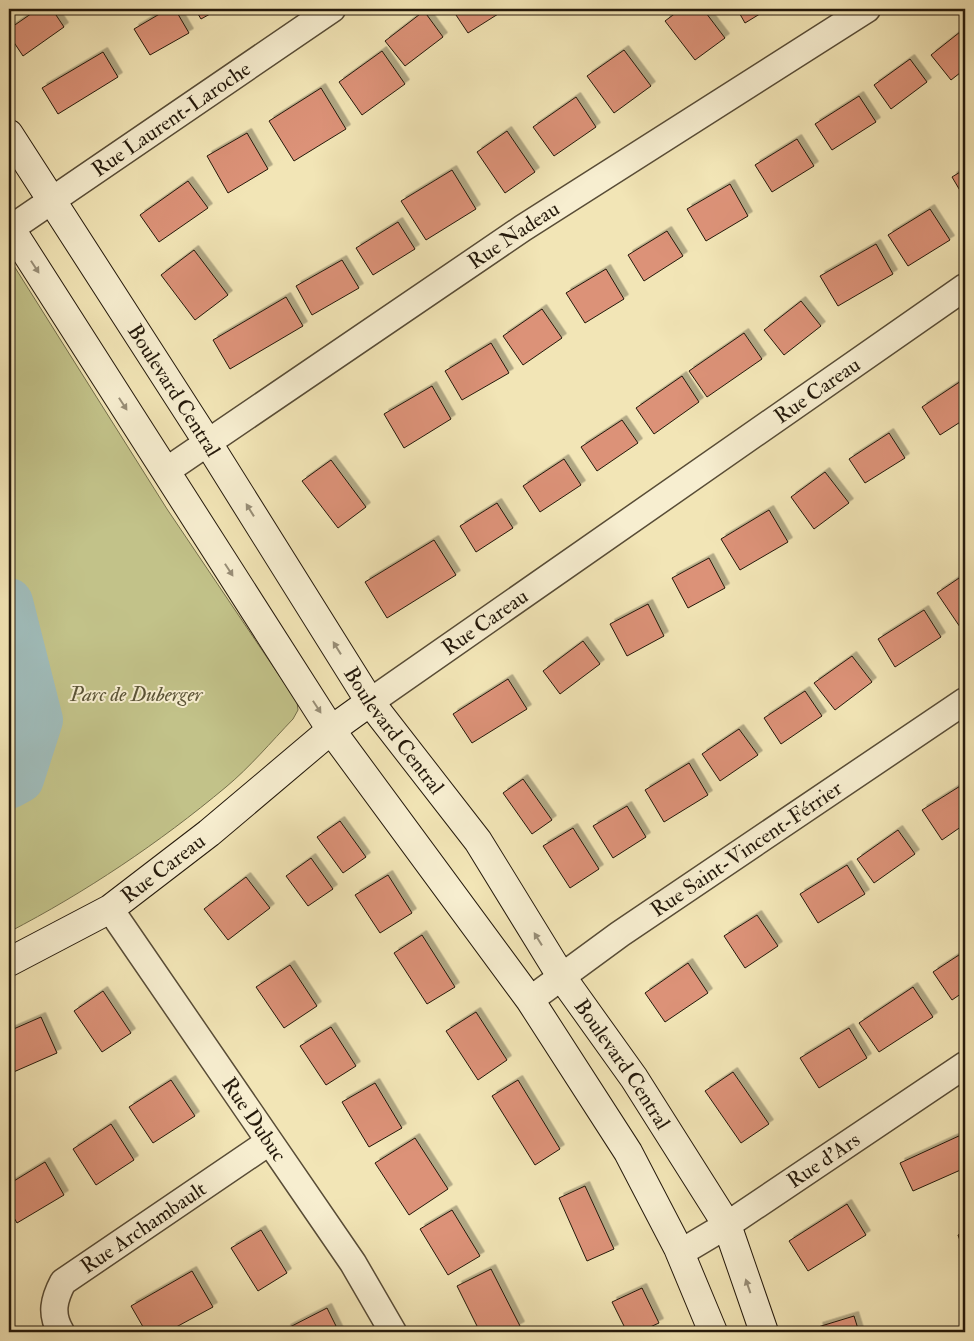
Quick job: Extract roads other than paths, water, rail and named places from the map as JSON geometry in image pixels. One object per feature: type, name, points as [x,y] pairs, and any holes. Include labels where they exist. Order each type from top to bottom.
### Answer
[{"type":"street","name":"Rue Laurent-Laroche","points":[[10,228],[332,9]]},
{"type":"street","name":"Rue Nadeau","points":[[166,472],[523,228],[867,9]]},
{"type":"street","name":"Boulevard Central","points":[[9,134],[208,443],[370,702],[478,841],[561,976],[634,1078],[727,1225],[764,1332]]},
{"type":"street","name":"Boulevard Central","points":[[10,228],[332,730],[530,1000],[628,1152],[680,1253],[713,1332]]},
{"type":"street","name":"Rue Careau","points":[[9,962],[110,909],[209,834],[332,730],[370,702],[965,287]]},
{"type":"street","name":"Rue Saint-Vincent-Férrier","points":[[530,1000],[561,976],[965,701]]},
{"type":"street","name":"Rue Dubuc","points":[[110,909],[353,1262],[393,1332]]},
{"type":"street","name":"Rue d'Ars","points":[[680,1253],[727,1225],[965,1065]]},
{"type":"street","name":"Rue Archambault","points":[[61,1332],[56,1323],[54,1298],[64,1282],[269,1142]]},
{"type":"waterway","points":[[9,602],[39,720],[20,779],[9,785]]},
{"type":"park label","name":"Parc de Duberger","points":[[136,694]]}]
